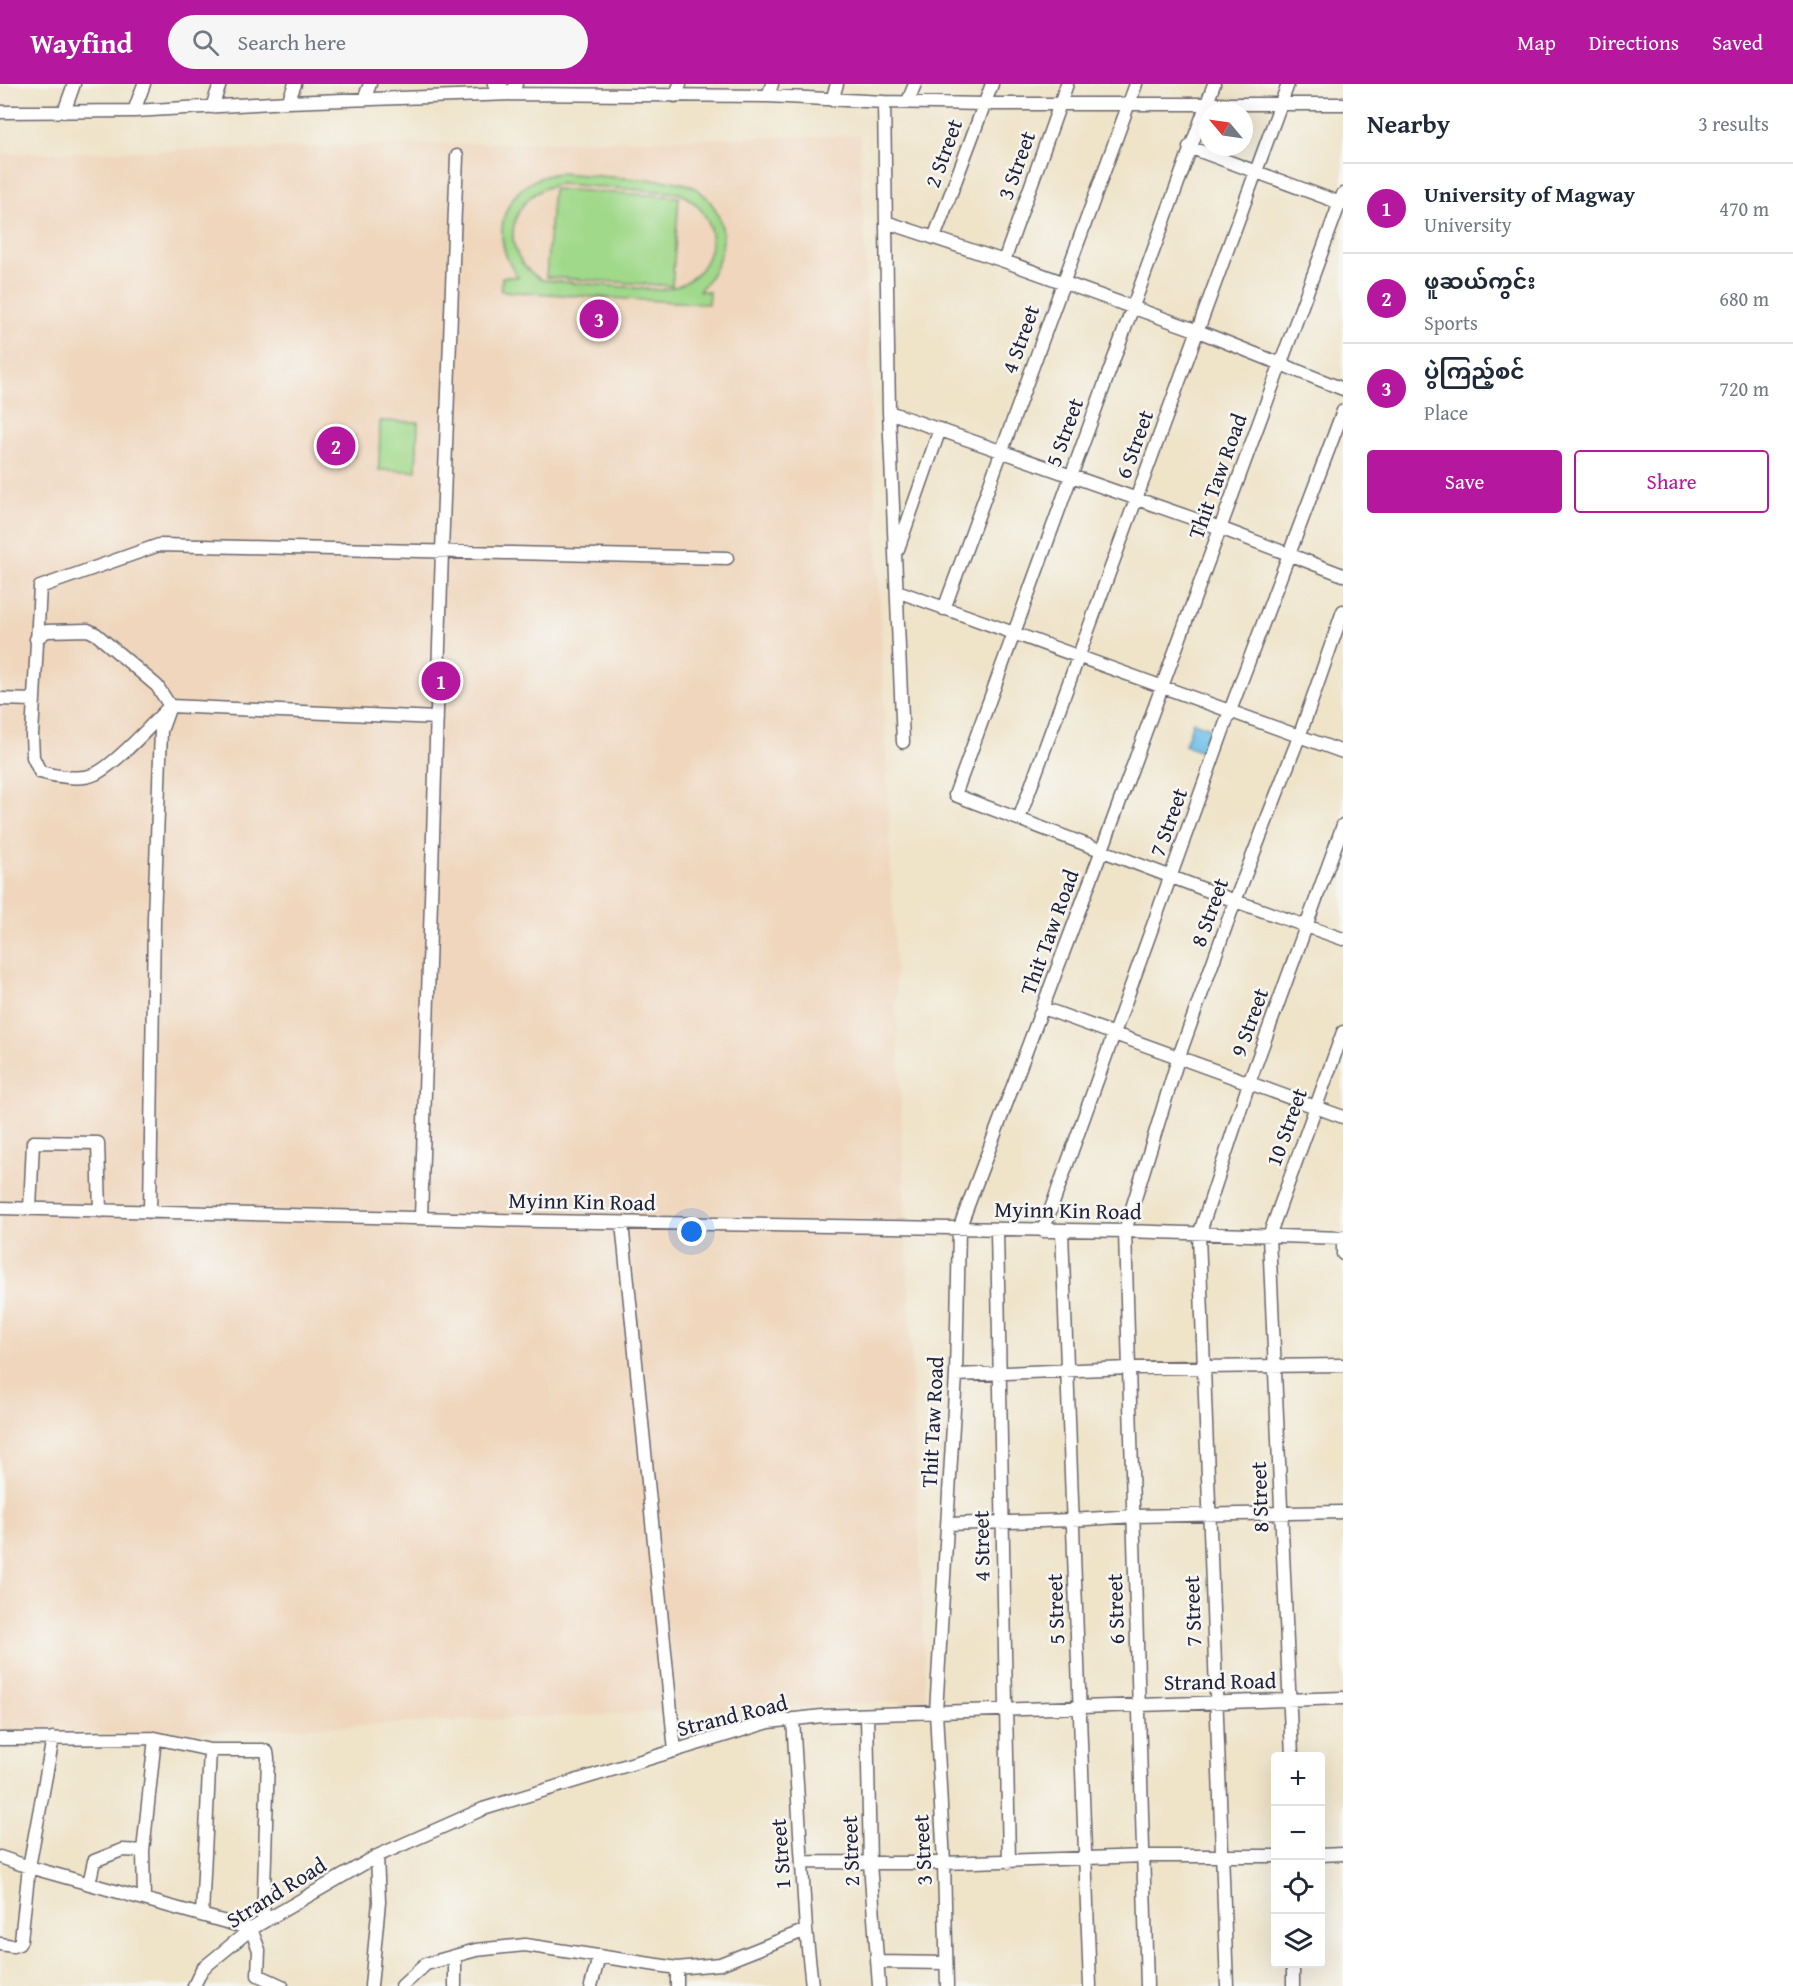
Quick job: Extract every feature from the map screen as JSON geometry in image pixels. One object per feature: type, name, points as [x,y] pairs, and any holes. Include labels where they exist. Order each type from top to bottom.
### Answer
[{"type":"street","points":[[64,112],[74,84]]},
{"type":"street","points":[[134,111],[144,84]]},
{"type":"street","points":[[212,107],[220,84]]},
{"type":"street","points":[[288,102],[295,84]]},
{"type":"street","points":[[364,99],[370,84]]},
{"type":"street","points":[[439,97],[443,84]]},
{"type":"street","points":[[495,84],[514,89]]},
{"type":"street","points":[[675,96],[680,84]]},
{"type":"street","points":[[832,100],[837,84]]},
{"type":"street","points":[[908,101],[915,84]]},
{"type":"street","name":"2 Street","points":[[934,238],[992,84]]},
{"type":"street","name":"3 Street","points":[[1004,261],[1067,84]]},
{"type":"street","name":"4 Street","points":[[944,609],[1136,84]]},
{"type":"street","name":"5 Street","points":[[1207,102],[1214,84]]},
{"type":"street","name":"6 Street","points":[[1019,819],[1288,84]]},
{"type":"street","points":[[0,112],[134,111],[288,102],[439,97],[514,89],[594,89],[675,96],[770,90],[832,100],[884,102],[1199,103]]},
{"type":"street","points":[[884,102],[889,412],[903,742]]},
{"type":"street","points":[[1253,103],[1343,104]]},
{"type":"street","name":"5 Street","points":[[1019,819],[955,795],[1199,124]]},
{"type":"street","points":[[1190,147],[1342,200]]},
{"type":"street","points":[[421,1218],[457,156]]},
{"type":"street","name":"Thit Taw Road","points":[[936,1712],[956,1375],[959,1229],[1102,850],[1342,200]]},
{"type":"street","points":[[886,222],[1004,261],[1198,331],[1343,389]]},
{"type":"street","name":"7 Street","points":[[1043,1231],[1230,711],[1343,411]]},
{"type":"street","points":[[889,412],[1137,498],[1343,575]]},
{"type":"street","points":[[895,556],[940,429]]},
{"type":"street","points":[[437,718],[170,706],[117,757],[94,775],[54,776],[40,772],[33,757],[33,700],[40,588],[159,545],[727,558]]},
{"type":"street","points":[[897,591],[1343,752]]},
{"type":"street","name":"8 Street","points":[[1125,1231],[1179,1059],[1235,901],[1299,737],[1343,611]]},
{"type":"street","points":[[36,639],[47,631],[88,630],[96,634],[158,686],[170,706]]},
{"type":"street","points":[[0,699],[33,700]]},
{"type":"street","points":[[150,1212],[154,918],[161,731],[170,706]]},
{"type":"street","points":[[1019,819],[1235,901],[1343,939]]},
{"type":"street","name":"9 Street","points":[[1199,1235],[1249,1083],[1343,825]]},
{"type":"street","points":[[1043,1008],[1343,1117]]},
{"type":"street","name":"10 Street","points":[[1269,1236],[1343,1032]]},
{"type":"street","points":[[30,1209],[33,1142],[98,1143],[99,1211]]},
{"type":"street","name":"Myinn Kin Road","points":[[0,1208],[1125,1231],[1343,1238]]},
{"type":"street","points":[[622,1222],[675,1750]]},
{"type":"street","name":"4 Street","points":[[997,1230],[1009,1862]]},
{"type":"street","name":"5 Street","points":[[1062,1231],[1090,1986]]},
{"type":"street","name":"6 Street","points":[[1125,1231],[1147,1986]]},
{"type":"street","name":"7 Street","points":[[1199,1235],[1227,1986]]},
{"type":"street","name":"8 Street","points":[[1269,1236],[1292,1752]]},
{"type":"street","points":[[1343,1238],[1343,1254]]},
{"type":"street","points":[[956,1375],[1129,1368],[1343,1365]]},
{"type":"street","points":[[948,1524],[1134,1516],[1343,1512]]},
{"type":"street","name":"Strand Road","points":[[194,1986],[202,1970],[251,1929],[377,1856],[483,1809],[769,1722],[822,1716],[1343,1698]]},
{"type":"street","name":"3 Street","points":[[936,1712],[944,1863],[947,1986]]},
{"type":"street","name":"2 Street","points":[[867,1715],[870,1863],[879,1986]]},
{"type":"street","name":"1 Street","points":[[793,1719],[806,1930],[812,1986]]},
{"type":"street","points":[[0,1944],[13,1946],[19,1944],[21,1940],[29,1867],[53,1738]]},
{"type":"street","points":[[144,1898],[143,1851],[155,1738]]},
{"type":"street","points":[[0,1739],[155,1738],[210,1750],[263,1750],[267,1752],[263,1922]]},
{"type":"street","points":[[202,1915],[210,1750]]},
{"type":"street","points":[[89,1884],[94,1861],[122,1850],[143,1851]]},
{"type":"street","points":[[1325,1855],[1343,1854]]},
{"type":"street","points":[[371,1986],[379,1902],[377,1856]]},
{"type":"street","points":[[802,1862],[944,1863],[1085,1860],[1143,1856],[1271,1856]]},
{"type":"street","points":[[0,1857],[251,1929],[259,1950],[258,1975],[282,1986]]},
{"type":"street","points":[[402,1986],[426,1964],[476,1950],[525,1945],[677,1968],[720,1964],[806,1930]]},
{"type":"street","points":[[455,1956],[455,1986]]},
{"type":"street","points":[[591,1986],[599,1956]]},
{"type":"street","points":[[877,1962],[946,1963]]},
{"type":"street","points":[[677,1968],[677,1986]]},
{"type":"street","points":[[1293,1968],[1293,1986]]},
{"type":"shaded area","points":[[860,135],[926,1701],[155,1734],[0,1732],[0,154]]},
{"type":"green space","points":[[559,173],[664,180],[689,185],[701,192],[718,214],[723,237],[718,262],[699,291],[709,292],[708,304],[501,291],[502,277],[518,277],[508,260],[503,244],[502,227],[506,212],[514,198],[525,186],[540,178]],"holes":[[[560,184],[679,193],[695,204],[706,218],[711,233],[710,249],[705,263],[694,276],[679,285],[660,290],[542,280],[527,269],[518,255],[513,240],[514,225],[519,211],[542,189]]]},
{"type":"green space","points":[[553,189],[679,197],[672,286],[546,277]]},
{"type":"green space","points":[[380,421],[418,422],[416,471],[379,470]]},
{"type":"green space","points":[[319,436],[354,436],[354,456],[319,455]]},
{"type":"water","points":[[1193,722],[1213,729],[1204,753],[1185,745]]},
{"type":"place","name":"ပွဲကြည့်စင်","points":[[599,319]]},
{"type":"place","name":"ဖူဆယ်ကွင်း","points":[[336,446]]},
{"type":"place","name":"University of Magway","points":[[441,681]]}]
